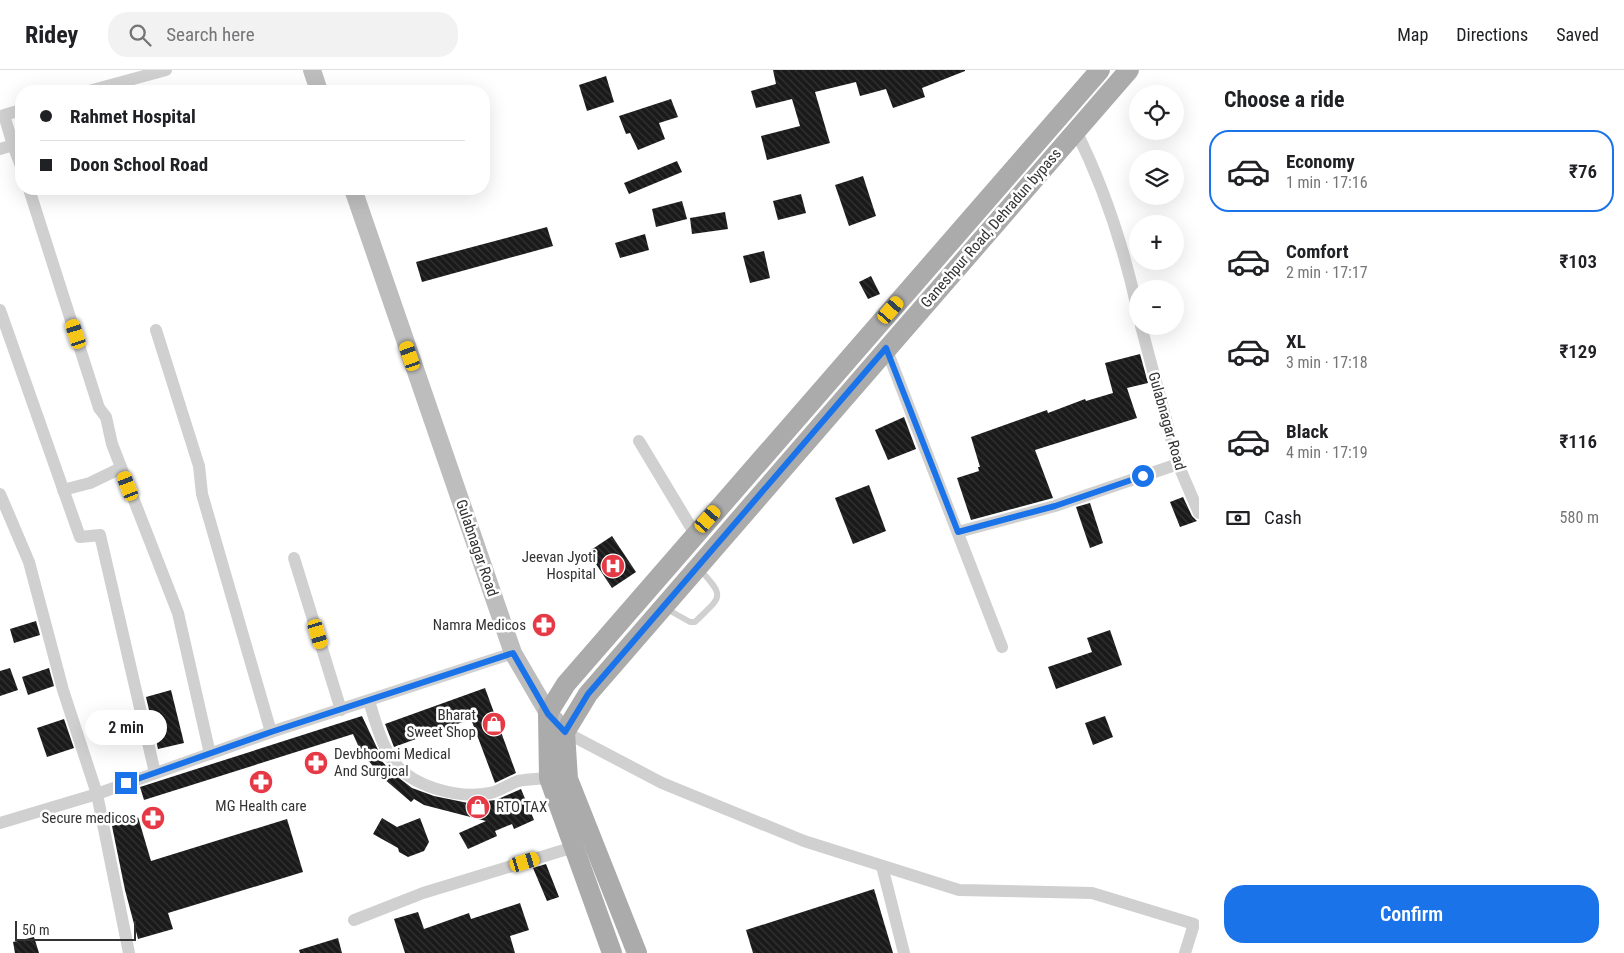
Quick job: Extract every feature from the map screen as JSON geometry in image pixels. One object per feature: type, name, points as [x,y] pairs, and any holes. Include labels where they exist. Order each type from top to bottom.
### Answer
[{"type":"main road","points":[[312,70],[317,85]]},
{"type":"main road","points":[[612,953],[549,778],[548,714],[566,684],[1100,70]]},
{"type":"main road","name":"Ganeshpur Road, Dehradun bypass","points":[[565,732],[588,694],[1129,70]]},
{"type":"main road","name":"Gulabnagar Road","points":[[355,195],[513,653],[548,714],[565,732]]},
{"type":"main road","points":[[565,732],[568,778],[637,953]]},
{"type":"street","points":[[112,85],[166,70]]},
{"type":"street","points":[[15,112],[4,115],[15,150]]},
{"type":"street","points":[[1076,131],[1098,177],[1130,280]]},
{"type":"street","points":[[0,149],[13,145]]},
{"type":"street","points":[[31,195],[99,408],[106,417],[112,444],[178,613],[210,754]]},
{"type":"street","points":[[0,310],[80,537],[100,535],[155,773]]},
{"type":"street","points":[[156,330],[199,466],[202,494],[271,732]]},
{"type":"street","name":"Gulabnagar Road","points":[[1143,335],[1178,464],[1199,513]]},
{"type":"street","points":[[886,348],[1002,648]]},
{"type":"street","points":[[639,441],[695,534]]},
{"type":"street","points":[[958,532],[1055,506],[1178,464]]},
{"type":"street","points":[[63,490],[90,483],[121,468]]},
{"type":"street","points":[[0,494],[33,577],[63,690],[97,794],[129,953]]},
{"type":"street","points":[[294,558],[341,710]]},
{"type":"street","points":[[0,823],[97,794],[271,732],[513,653]]},
{"type":"street","points":[[369,701],[382,742],[392,760],[406,773],[428,786],[468,796],[492,793],[519,781],[549,778]]},
{"type":"street","points":[[565,732],[662,783],[804,841],[959,890],[1092,893],[1196,924],[1185,953]]},
{"type":"street","points":[[354,920],[423,893],[574,847]]},
{"type":"street","points":[[882,866],[904,953]]},
{"type":"lane","points":[[663,606],[690,622],[694,622],[718,597],[716,586],[697,567]]},
{"type":"building","points":[[773,70],[965,71],[922,88],[925,97],[893,108],[886,89],[860,96],[856,82],[815,92],[830,143],[767,160],[761,136],[800,126],[792,99],[756,108],[751,91],[776,84]]},
{"type":"building","points":[[606,76],[614,102],[587,111],[579,85]]},
{"type":"building","points":[[671,99],[678,117],[659,123],[665,139],[638,150],[630,133],[626,134],[619,116]]},
{"type":"building","points":[[677,161],[682,172],[629,194],[624,183]]},
{"type":"building","points":[[863,176],[876,216],[849,226],[835,185]]},
{"type":"building","points":[[801,194],[806,213],[778,220],[773,201]]},
{"type":"building","points":[[682,201],[687,219],[656,227],[652,209]]},
{"type":"building","points":[[725,212],[728,229],[692,234],[690,218]]},
{"type":"building","points":[[547,227],[553,246],[422,282],[416,262]]},
{"type":"building","points":[[645,234],[649,250],[620,258],[615,243]]},
{"type":"building","points":[[764,251],[770,278],[750,283],[743,256]]},
{"type":"building","points":[[871,276],[880,294],[868,299],[859,282]]},
{"type":"building","points":[[1140,354],[1148,383],[1127,388],[1137,418],[1035,450],[1053,498],[971,520],[957,478],[979,471],[978,467],[980,467],[971,437],[1047,410],[1048,413],[1085,399],[1086,401],[1113,393],[1105,363]]},
{"type":"building","points":[[904,417],[916,449],[888,460],[875,430]]},
{"type":"building","points":[[869,485],[886,531],[853,544],[835,498]]},
{"type":"building","points":[[1183,497],[1192,516],[1197,521],[1180,527],[1170,502]]},
{"type":"building","points":[[1090,503],[1103,543],[1090,548],[1076,507]]},
{"type":"building","points":[[612,536],[636,572],[612,588],[588,552]]},
{"type":"building","points":[[36,621],[40,635],[14,643],[10,629]]},
{"type":"building","points":[[1110,630],[1122,665],[1056,689],[1048,667],[1092,652],[1087,638]]},
{"type":"building","points":[[10,668],[18,690],[0,696],[0,671]]},
{"type":"building","points":[[49,668],[54,686],[28,695],[22,677]]},
{"type":"building","points":[[485,688],[516,773],[495,783],[471,719],[394,747],[385,724]]},
{"type":"building","points":[[171,690],[184,743],[158,749],[146,697]]},
{"type":"building","points":[[362,716],[379,752],[375,754],[394,774],[412,788],[434,796],[468,803],[496,800],[521,789],[534,820],[514,829],[512,824],[495,831],[497,836],[468,849],[459,833],[486,821],[424,805],[414,799],[411,802],[383,778],[361,752],[353,734],[144,800],[140,787]]},
{"type":"building","points":[[1105,716],[1113,737],[1093,745],[1085,723]]},
{"type":"building","points":[[64,719],[74,748],[47,757],[37,728]]},
{"type":"building","points":[[138,817],[151,861],[287,819],[303,872],[168,913],[173,929],[138,939],[125,890],[112,826]]},
{"type":"building","points":[[382,818],[397,827],[420,818],[429,842],[424,851],[408,857],[399,852],[398,848],[373,834]]},
{"type":"building","points":[[546,864],[559,897],[547,901],[533,868]]},
{"type":"building","points":[[874,889],[893,953],[753,953],[746,930]]},
{"type":"building","points":[[520,903],[529,930],[510,936],[515,953],[405,953],[394,919],[418,912],[424,929],[469,913],[471,919]]},
{"type":"building","points":[[34,937],[39,953],[15,953],[13,942]]},
{"type":"building","points":[[338,938],[342,953],[300,953],[299,950]]},
{"type":"place","name":"Jeevan Jyoti Hospital","points":[[613,566]]},
{"type":"place","name":"Namra Medicos","points":[[544,625]]},
{"type":"place","name":"Bharat Sweet Shop","points":[[494,724]]},
{"type":"place","name":"Devbhoomi Medical And Surgical","points":[[316,763]]},
{"type":"place","name":"MG Health care","points":[[261,782]]},
{"type":"place","name":"RTO TAX","points":[[478,807]]},
{"type":"place","name":"Secure medicos","points":[[153,818]]},
{"type":"route","points":[[126,783],[271,732],[513,653],[548,714],[565,732],[588,694],[886,348],[958,532],[1055,506],[1143,476]]}]
